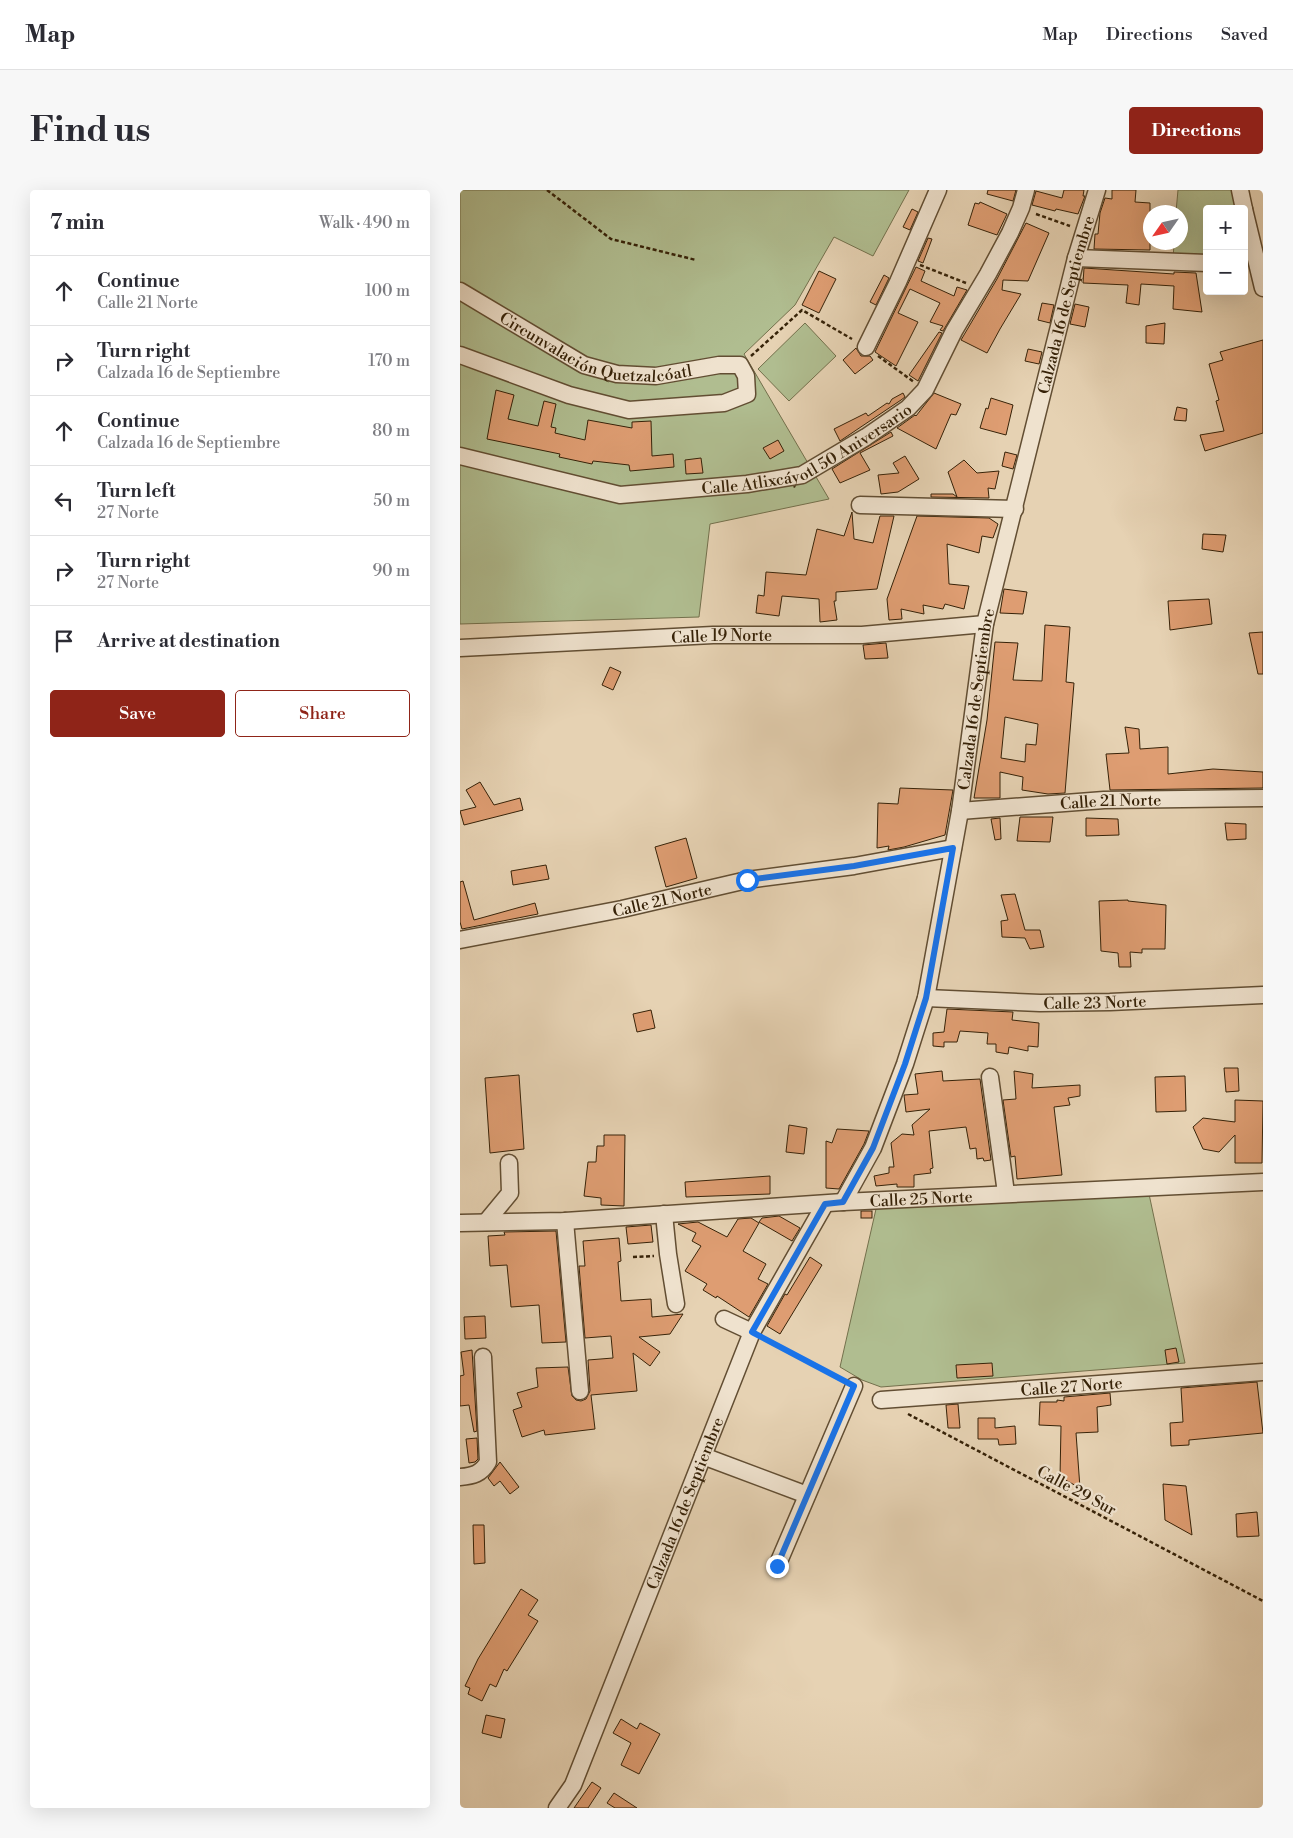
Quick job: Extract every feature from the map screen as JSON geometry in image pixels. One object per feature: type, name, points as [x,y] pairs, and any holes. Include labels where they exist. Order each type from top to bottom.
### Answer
[{"type":"street","points":[[866,347],[908,260],[938,190]]},
{"type":"street","name":"Calle Atlixcáyotl 50 Aniversario","points":[[460,456],[620,495],[747,484],[802,475],[836,457],[866,437],[908,408],[926,390],[954,331],[979,289],[1021,208],[1026,190]]},
{"type":"street","name":"Calzada 16 de Septiembre","points":[[843,1202],[873,1148],[905,1064],[926,998],[960,811],[985,624],[1076,258],[1097,190]]},
{"type":"street","points":[[1240,190],[1243,205]]},
{"type":"street","points":[[1248,229],[1255,265],[1263,288]]},
{"type":"street","points":[[1076,258],[1203,263]]},
{"type":"street","name":"Circunvalación Quetzalcóatl","points":[[460,291],[584,365],[617,374],[656,376],[719,365],[740,365]]},
{"type":"street","points":[[460,355],[569,395],[630,410],[724,403],[747,394],[746,376],[740,365]]},
{"type":"street","points":[[860,505],[1015,509]]},
{"type":"street","name":"Calle 19 Norte","points":[[460,648],[713,635],[862,635],[985,624]]},
{"type":"street","name":"Calle 21 Norte","points":[[960,811],[1104,800],[1263,798]]},
{"type":"street","name":"Calle 21 Norte","points":[[460,940],[622,909],[747,880],[854,866],[953,848]]},
{"type":"street","name":"Calle 23 Norte","points":[[926,998],[1040,1003],[1110,1002],[1263,995]]},
{"type":"street","points":[[990,1077],[1006,1193]]},
{"type":"street","points":[[486,1222],[510,1193],[509,1163]]},
{"type":"street","name":"Calle 25 Norte","points":[[460,1224],[565,1221],[843,1202],[1263,1182]]},
{"type":"street","name":"Calzada 16 de Septiembre","points":[[557,1808],[573,1785],[752,1332],[825,1204]]},
{"type":"street","points":[[664,1214],[676,1304]]},
{"type":"street","points":[[565,1221],[580,1391]]},
{"type":"street","points":[[724,1319],[752,1332]]},
{"type":"street","points":[[460,1477],[473,1476],[483,1470],[488,1462],[483,1357]]},
{"type":"street","name":"Calle 27 Norte","points":[[881,1400],[1263,1372]]},
{"type":"street","points":[[777,1566],[854,1386]]},
{"type":"street","points":[[703,1456],[807,1495]]},
{"type":"path","points":[[547,190],[611,239],[696,260]]},
{"type":"path","points":[[1021,208],[1084,231]]},
{"type":"path","points":[[908,260],[979,289]]},
{"type":"path","points":[[740,365],[802,310]]},
{"type":"path","points":[[633,1257],[668,1254]]},
{"type":"path","points":[[752,1332],[854,1386]]},
{"type":"path","name":"Calle 29 Sur","points":[[907,1414],[1263,1601]]},
{"type":"green space","points":[[460,190],[909,190],[873,256],[834,237],[795,305],[744,354],[829,499],[710,524],[699,617],[460,624]]},
{"type":"green space","points":[[1178,190],[1232,190],[1236,205],[1203,205],[1203,261],[1173,260],[1174,250],[1188,250],[1188,205],[1177,205]]},
{"type":"green space","points":[[805,323],[836,356],[789,401],[758,369]]},
{"type":"green space","points":[[1149,1194],[1185,1363],[881,1387],[862,1380],[840,1367],[876,1209]]},
{"type":"building","points":[[988,190],[1016,190],[1013,201],[987,194]]},
{"type":"building","points":[[1064,190],[1084,190],[1083,196],[1085,196],[1078,214],[1032,205],[1036,191],[1062,198]]},
{"type":"building","points":[[1112,190],[1136,190],[1135,202],[1150,203],[1150,205],[1143,205],[1143,250],[1094,249],[1095,234],[1098,234],[1100,213],[1105,198],[1112,199]]},
{"type":"building","points":[[980,202],[1007,214],[997,235],[968,225],[975,203],[979,204]]},
{"type":"building","points":[[912,209],[918,212],[910,230],[903,227]]},
{"type":"building","points":[[1026,223],[1049,233],[1028,281],[1003,280],[1002,290],[1021,294],[987,353],[961,340],[997,279]]},
{"type":"building","points":[[928,238],[932,239],[923,263],[918,261]]},
{"type":"building","points":[[916,267],[925,271],[921,281],[954,296],[957,287],[967,290],[943,331],[940,330],[943,326],[930,322],[940,303],[910,289],[898,313],[918,322],[896,366],[875,352]]},
{"type":"building","points":[[1084,268],[1174,274],[1174,272],[1196,273],[1202,312],[1173,309],[1174,286],[1141,284],[1139,305],[1126,303],[1128,285],[1083,283]]},
{"type":"building","points":[[819,271],[836,279],[819,313],[802,305]]},
{"type":"building","points":[[884,275],[889,278],[876,305],[870,302]]},
{"type":"building","points":[[1042,303],[1054,305],[1050,323],[1038,320]]},
{"type":"building","points":[[1075,304],[1089,307],[1085,327],[1070,324]]},
{"type":"building","points":[[1165,323],[1164,344],[1146,343],[1146,326]]},
{"type":"building","points":[[939,332],[942,333],[918,381],[909,375]]},
{"type":"building","points":[[1263,340],[1263,433],[1205,451],[1200,435],[1224,431],[1216,401],[1219,400],[1209,364],[1223,360],[1220,352]]},
{"type":"building","points":[[856,348],[861,356],[870,356],[873,360],[855,374],[843,360]]},
{"type":"building","points":[[1028,349],[1042,352],[1039,364],[1025,361]]},
{"type":"building","points":[[496,390],[514,395],[508,419],[538,426],[544,401],[556,404],[551,427],[556,428],[555,433],[585,440],[588,420],[632,428],[632,422],[651,421],[652,456],[673,454],[674,467],[630,471],[629,465],[593,461],[592,464],[559,457],[560,454],[487,439]]},
{"type":"building","points":[[903,393],[905,397],[840,441],[834,429],[866,413],[868,416],[887,403],[889,404],[892,399]]},
{"type":"building","points":[[934,393],[961,404],[956,415],[951,414],[936,449],[897,428],[916,416]]},
{"type":"building","points":[[991,398],[1013,405],[1006,435],[980,428]]},
{"type":"building","points":[[1177,407],[1187,409],[1186,421],[1174,420]]},
{"type":"building","points":[[891,432],[893,436],[860,453],[870,470],[840,483],[832,469]]},
{"type":"building","points":[[778,440],[784,451],[770,459],[763,448]]},
{"type":"building","points":[[1005,452],[1017,455],[1013,469],[1002,466]]},
{"type":"building","points":[[905,456],[919,479],[898,492],[881,494],[878,475],[899,473],[893,463]]},
{"type":"building","points":[[701,458],[703,473],[686,474],[685,460]]},
{"type":"building","points":[[964,460],[977,473],[999,471],[995,489],[988,488],[989,498],[931,497],[931,494],[953,494],[957,497],[948,472]]},
{"type":"building","points":[[852,512],[854,539],[873,543],[880,516],[894,516],[877,589],[836,592],[836,601],[834,601],[837,620],[820,622],[819,599],[782,596],[779,616],[756,613],[758,595],[764,596],[766,572],[806,575],[817,529],[844,536]]},
{"type":"building","points":[[917,516],[989,518],[998,524],[993,538],[982,536],[979,553],[947,544],[949,584],[969,586],[964,609],[945,604],[943,609],[923,605],[924,614],[901,609],[902,619],[889,620],[887,599]]},
{"type":"building","points":[[1203,534],[1226,535],[1223,552],[1202,549]]},
{"type":"building","points":[[1004,589],[1027,592],[1023,614],[1000,613]]},
{"type":"building","points":[[1209,599],[1212,624],[1170,630],[1168,601]]},
{"type":"building","points":[[1045,625],[1070,627],[1066,682],[1074,683],[1065,793],[1048,794],[1022,790],[1023,777],[1000,772],[1000,798],[974,798],[987,720],[995,642],[1018,643],[1013,680],[1042,681]],"holes":[[[1005,717],[1038,724],[1036,745],[1026,744],[1025,762],[1001,758]]]},
{"type":"building","points":[[1263,632],[1263,674],[1258,674],[1249,633]]},
{"type":"building","points":[[886,643],[888,658],[865,659],[863,645]]},
{"type":"building","points":[[610,667],[621,672],[613,690],[602,685]]},
{"type":"building","points":[[1125,727],[1139,729],[1140,749],[1168,747],[1168,774],[1213,769],[1263,772],[1263,788],[1110,790],[1106,754],[1129,753]]},
{"type":"building","points":[[480,782],[494,805],[520,798],[523,810],[464,825],[460,811],[476,807],[466,790]]},
{"type":"building","points":[[900,788],[953,790],[945,835],[904,847],[888,850],[889,846],[877,848],[878,803],[898,804]]},
{"type":"building","points":[[1020,817],[1053,817],[1050,842],[1017,841]]},
{"type":"building","points":[[1000,818],[1001,839],[995,840],[991,819]]},
{"type":"building","points":[[1086,818],[1118,819],[1119,835],[1086,836]]},
{"type":"building","points":[[1225,823],[1246,824],[1246,839],[1227,840]]},
{"type":"building","points":[[686,838],[697,878],[666,887],[655,847]]},
{"type":"building","points":[[546,865],[549,879],[513,885],[511,871]]},
{"type":"building","points":[[463,881],[474,920],[535,903],[538,914],[462,929],[460,922],[460,882]]},
{"type":"building","points":[[1015,894],[1025,930],[1040,930],[1044,947],[1030,949],[1025,938],[1002,937],[1001,921],[1008,920],[1001,895]]},
{"type":"building","points":[[1128,900],[1166,905],[1165,949],[1142,949],[1142,953],[1130,952],[1131,967],[1119,967],[1118,953],[1101,951],[1099,901]]},
{"type":"building","points":[[947,1009],[1013,1012],[1012,1020],[1039,1023],[1038,1047],[1028,1046],[1028,1051],[1009,1047],[1008,1054],[996,1052],[996,1044],[987,1044],[988,1033],[960,1031],[957,1042],[944,1042],[944,1047],[933,1046],[933,1033],[944,1032]]},
{"type":"building","points":[[651,1010],[655,1028],[637,1032],[633,1014]]},
{"type":"building","points":[[1224,1068],[1238,1068],[1239,1091],[1226,1092]]},
{"type":"building","points":[[942,1071],[943,1081],[980,1079],[991,1160],[977,1159],[976,1148],[970,1149],[966,1127],[929,1131],[933,1168],[930,1169],[931,1173],[914,1175],[914,1187],[897,1187],[897,1184],[876,1186],[874,1176],[889,1173],[889,1167],[894,1167],[891,1143],[902,1134],[914,1135],[912,1125],[930,1109],[906,1112],[904,1095],[918,1094],[915,1074]]},
{"type":"building","points":[[1014,1071],[1033,1074],[1032,1088],[1080,1085],[1080,1096],[1068,1098],[1070,1105],[1054,1107],[1062,1175],[1017,1179],[1015,1156],[1011,1157],[1003,1100],[1016,1099]]},
{"type":"building","points":[[519,1075],[524,1149],[490,1153],[485,1078]]},
{"type":"building","points":[[1185,1076],[1186,1111],[1156,1112],[1155,1077]]},
{"type":"building","points":[[1235,1100],[1263,1101],[1262,1163],[1235,1163],[1235,1135],[1219,1152],[1203,1149],[1193,1127],[1203,1118],[1235,1122]]},
{"type":"building","points":[[789,1125],[807,1128],[804,1154],[786,1152]]},
{"type":"building","points":[[837,1129],[869,1131],[864,1144],[839,1189],[826,1188],[826,1141],[832,1143]]},
{"type":"building","points":[[604,1135],[625,1135],[624,1206],[601,1205],[601,1198],[584,1196],[588,1162],[596,1162],[597,1146],[604,1146]]},
{"type":"building","points":[[770,1176],[770,1194],[686,1197],[685,1182]]},
{"type":"building","points":[[861,1211],[872,1211],[872,1218],[861,1218]]},
{"type":"building","points":[[779,1216],[800,1228],[792,1241],[759,1222],[762,1218]]},
{"type":"building","points":[[751,1218],[759,1223],[743,1251],[766,1264],[758,1279],[768,1284],[749,1317],[717,1296],[716,1298],[703,1290],[707,1284],[685,1271],[701,1246],[692,1241],[696,1233],[678,1224],[698,1222],[727,1237],[738,1219]]},
{"type":"building","points":[[651,1225],[653,1242],[628,1244],[626,1227]]},
{"type":"building","points":[[556,1231],[566,1342],[542,1343],[539,1305],[511,1307],[507,1265],[490,1266],[488,1236],[505,1235],[504,1232]]},
{"type":"building","points":[[619,1238],[621,1261],[618,1262],[621,1301],[651,1299],[652,1317],[683,1314],[670,1334],[639,1337],[660,1352],[650,1366],[633,1353],[637,1391],[591,1395],[595,1429],[545,1435],[544,1430],[522,1437],[513,1410],[522,1407],[517,1393],[538,1387],[536,1368],[568,1367],[572,1396],[576,1400],[581,1401],[586,1399],[590,1391],[588,1360],[613,1358],[611,1336],[585,1338],[579,1266],[585,1266],[583,1241]]},
{"type":"building","points":[[810,1257],[822,1265],[780,1334],[767,1326],[785,1294],[787,1295]]},
{"type":"building","points":[[485,1316],[486,1338],[465,1339],[464,1317]]},
{"type":"building","points":[[1176,1348],[1179,1362],[1167,1364],[1165,1350]]},
{"type":"building","points":[[472,1350],[477,1431],[474,1432],[469,1405],[460,1406],[460,1376],[464,1375],[461,1352]]},
{"type":"building","points":[[992,1363],[993,1376],[957,1378],[956,1365]]},
{"type":"building","points":[[1257,1382],[1263,1433],[1189,1440],[1189,1445],[1171,1446],[1170,1423],[1183,1422],[1181,1388]]},
{"type":"building","points":[[1110,1393],[1111,1405],[1097,1407],[1098,1432],[1076,1433],[1080,1488],[1060,1477],[1061,1426],[1039,1425],[1040,1402],[1057,1402],[1057,1400],[1064,1401],[1064,1397]]},
{"type":"building","points":[[958,1404],[960,1428],[948,1428],[946,1405]]},
{"type":"building","points":[[978,1418],[995,1418],[995,1428],[1015,1426],[1016,1444],[999,1445],[998,1439],[978,1439]]},
{"type":"building","points":[[477,1438],[478,1459],[475,1462],[469,1463],[466,1439]]},
{"type":"building","points":[[500,1462],[519,1487],[510,1494],[500,1481],[494,1486],[488,1478]]},
{"type":"building","points":[[1163,1484],[1186,1486],[1192,1535],[1165,1520]]},
{"type":"building","points":[[1257,1512],[1259,1536],[1237,1537],[1236,1514]]},
{"type":"building","points":[[473,1525],[484,1525],[485,1563],[474,1564]]},
{"type":"building","points":[[521,1589],[538,1600],[528,1615],[538,1621],[507,1671],[504,1669],[496,1687],[490,1684],[482,1701],[468,1694],[470,1688],[465,1686],[478,1659]]},
{"type":"building","points":[[486,1715],[505,1719],[501,1738],[482,1733]]},
{"type":"building","points":[[621,1719],[637,1729],[640,1723],[660,1734],[639,1774],[621,1765],[631,1743],[613,1733]]},
{"type":"building","points":[[592,1782],[601,1788],[588,1808],[574,1808]]},
{"type":"building","points":[[614,1793],[637,1808],[615,1808],[607,1803]]},
{"type":"route","points":[[747,880],[854,866],[953,848],[926,998],[905,1064],[873,1148],[843,1202],[825,1204],[752,1332],[854,1386],[777,1566]]}]
